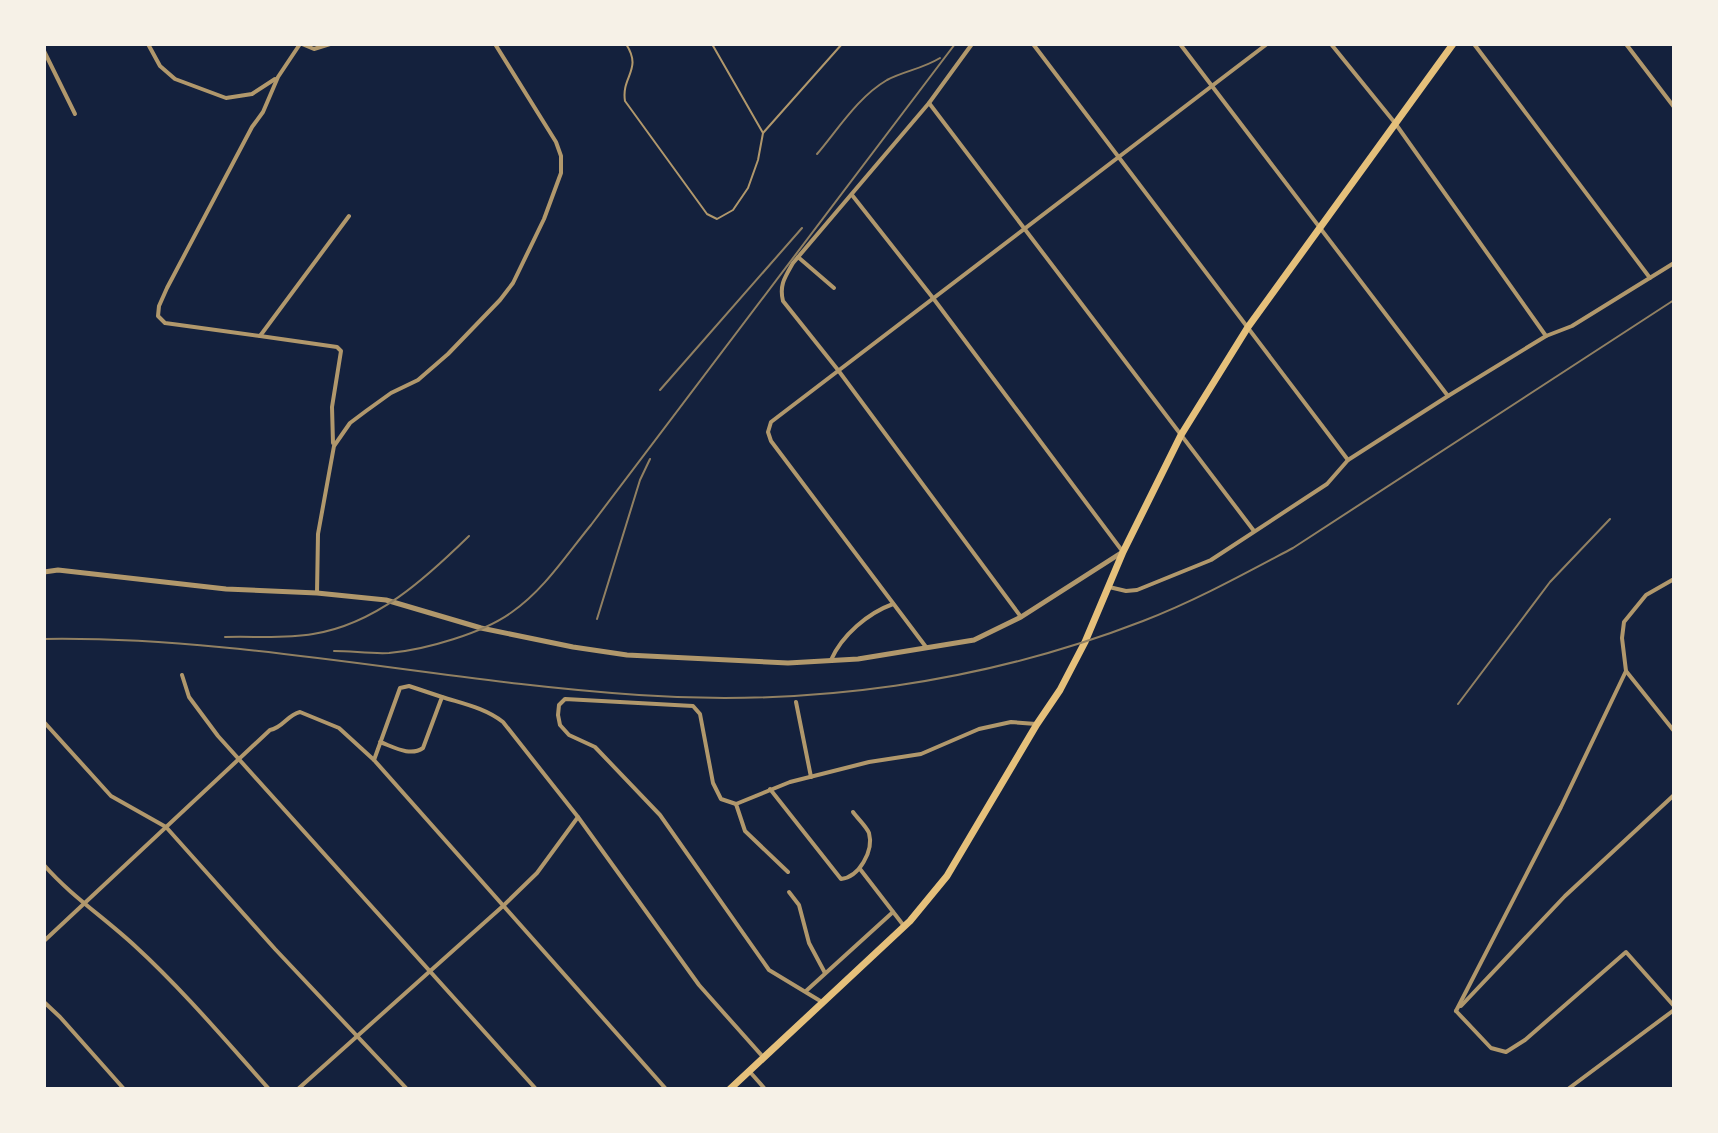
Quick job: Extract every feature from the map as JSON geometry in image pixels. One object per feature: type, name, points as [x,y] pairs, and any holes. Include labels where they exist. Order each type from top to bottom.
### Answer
[{"type":"main road","points":[[730,1089],[904,926],[952,869],[1060,690],[1181,435],[1248,327],[1453,44]]},
{"type":"street","points":[[148,44],[160,66],[175,79],[226,98],[252,94],[278,77]]},
{"type":"street","points":[[317,593],[318,534],[334,446],[332,407],[341,351],[337,347],[165,323],[158,316],[167,288],[252,127],[263,112],[278,77],[301,44],[314,49],[330,44]]},
{"type":"street","points":[[334,446],[350,423],[391,393],[418,380],[500,300],[513,283],[544,219],[561,173],[561,156],[556,142],[495,44]]},
{"type":"street","points":[[972,44],[929,103],[798,257],[781,284],[783,301],[838,370],[1021,617]]},
{"type":"street","points":[[1033,44],[1348,460]]},
{"type":"street","points":[[1180,44],[1448,396]]},
{"type":"street","points":[[926,647],[771,441],[768,432],[771,422],[1267,44]]},
{"type":"street","points":[[1331,44],[1395,123],[1546,336]]},
{"type":"street","points":[[1474,44],[1650,278]]},
{"type":"street","points":[[1626,44],[1674,107]]},
{"type":"street","points":[[44,51],[75,114]]},
{"type":"street","points":[[929,103],[1254,532]]},
{"type":"street","points":[[44,572],[58,570],[226,589],[386,600],[481,628],[627,655],[734,662],[858,659],[974,640],[1021,617],[1123,552],[852,195]]},
{"type":"street","points":[[260,336],[349,216]]},
{"type":"street","points":[[798,257],[834,288]]},
{"type":"street","points":[[1107,586],[1126,591],[1137,590],[1211,560],[1327,484],[1348,460],[1546,336],[1572,326],[1674,263]]},
{"type":"street","points":[[1674,579],[1646,595],[1624,622],[1622,638],[1626,671],[1674,731]]},
{"type":"street","points":[[831,660],[841,643],[855,629],[875,611],[893,604]]},
{"type":"street","points":[[1456,1011],[1561,807],[1626,671]]},
{"type":"street","points":[[182,675],[189,697],[238,759],[536,1089]]},
{"type":"street","points":[[374,760],[400,688],[409,686],[493,714],[503,722],[578,817],[699,985],[763,1057]]},
{"type":"street","points":[[380,742],[411,753],[419,751],[423,748],[442,697]]},
{"type":"street","points":[[822,1002],[769,970],[660,815],[595,747],[569,735],[560,725],[559,705],[565,699],[693,706],[700,714],[713,783],[721,799],[736,804],[770,789],[811,777],[869,762],[921,754],[979,729],[1011,722],[1037,724]]},
{"type":"street","points":[[796,702],[811,777]]},
{"type":"street","points":[[44,941],[270,730],[278,729],[294,713],[306,714],[339,728],[374,760],[666,1089]]},
{"type":"street","points":[[44,722],[111,796],[166,827],[407,1089]]},
{"type":"street","points":[[770,789],[841,879],[849,878],[860,869],[870,841],[868,830],[853,812]]},
{"type":"street","points":[[1456,1011],[1565,896],[1674,795]]},
{"type":"street","points":[[736,804],[745,831],[788,872]]},
{"type":"street","points":[[298,1089],[537,873],[578,817]]},
{"type":"street","points":[[44,865],[66,891],[86,902],[137,947],[269,1089]]},
{"type":"street","points":[[860,869],[904,926]]},
{"type":"street","points":[[789,892],[799,905],[809,943],[825,973]]},
{"type":"street","points":[[806,991],[893,912]]},
{"type":"street","points":[[1456,1011],[1491,1048],[1506,1052],[1525,1040],[1626,952],[1674,1008],[1568,1089]]},
{"type":"street","points":[[44,1002],[124,1089]]},
{"type":"street","points":[[750,1072],[765,1089]]},
{"type":"lane","points":[[626,44],[634,65],[624,89],[625,101],[711,217],[726,216],[739,203],[758,160],[763,133],[842,44]]},
{"type":"lane","points":[[712,44],[763,133]]},
{"type":"railway","points":[[334,651],[389,653],[436,644],[500,620],[524,603],[591,525],[955,44]]},
{"type":"railway","points":[[817,154],[849,114],[877,87],[940,58]]},
{"type":"railway","points":[[660,390],[802,228]]},
{"type":"railway","points":[[44,639],[193,645],[564,689],[703,698],[831,693],[958,675],[1021,660],[1143,621],[1238,577],[1293,548],[1674,300]]},
{"type":"railway","points":[[597,619],[640,480],[650,459]]},
{"type":"railway","points":[[1458,704],[1550,582],[1610,519]]},
{"type":"railway","points":[[225,637],[302,636],[358,621],[417,583],[469,536]]}]
